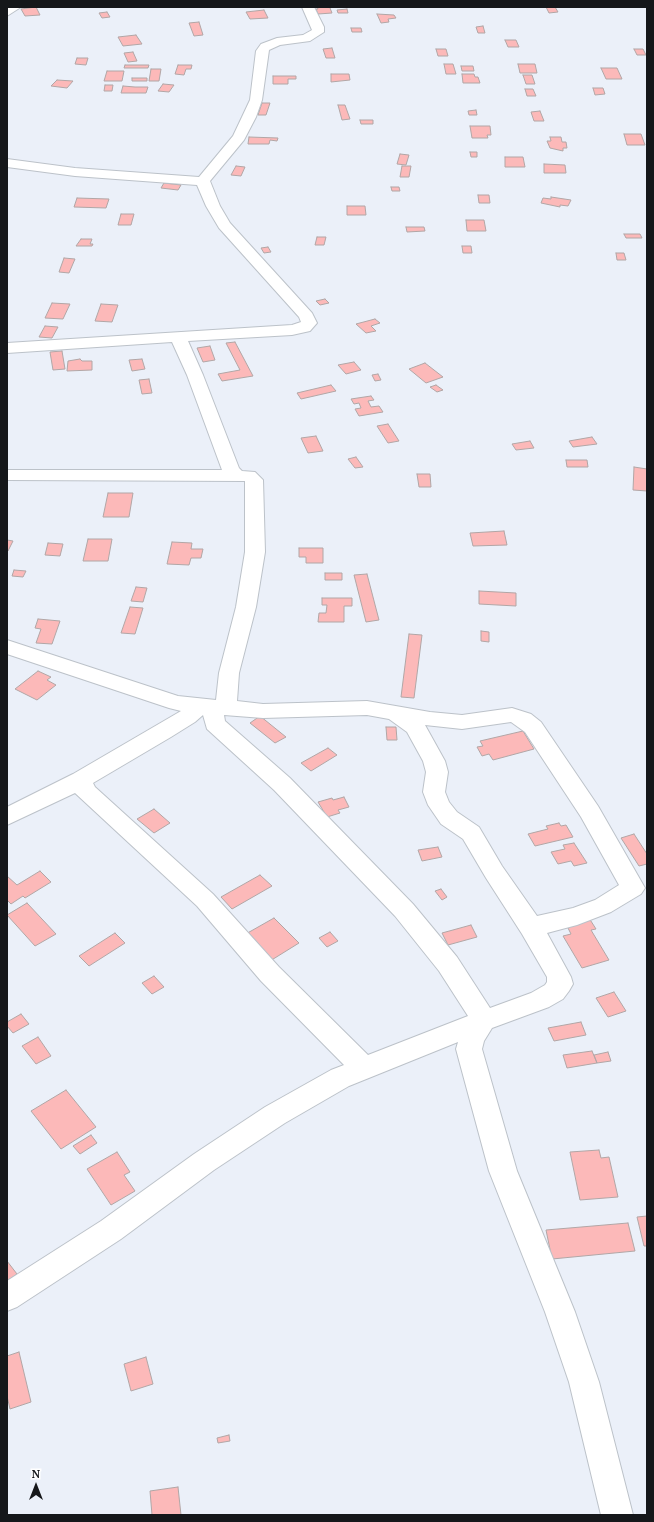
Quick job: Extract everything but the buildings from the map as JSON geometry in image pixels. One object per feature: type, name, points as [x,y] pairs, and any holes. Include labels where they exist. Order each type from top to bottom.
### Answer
[{"type":"street","points":[[7,12],[15,7]]},
{"type":"street","points":[[204,181],[239,137],[250,117],[256,100],[262,51],[265,47],[277,42],[306,38],[318,32],[318,27],[308,7]]},
{"type":"street","points":[[7,163],[83,173],[204,181]]},
{"type":"street","points":[[7,348],[304,328],[309,323],[306,316],[224,225],[213,206],[204,181]]},
{"type":"street","points":[[178,336],[181,348],[196,375],[231,471],[238,476]]},
{"type":"street","points":[[7,475],[249,476],[254,480],[255,552],[246,607],[229,673],[213,707],[213,717],[216,724],[282,784],[404,910],[448,964],[478,1009],[483,1021]]},
{"type":"street","points":[[7,647],[176,704],[263,711],[367,708],[430,719],[462,722],[512,715],[523,719],[533,727],[590,812],[633,888],[596,908],[577,916],[531,926]]},
{"type":"street","points":[[7,817],[81,780],[188,717],[213,707]]},
{"type":"street","points":[[7,1297],[111,1230],[204,1162],[275,1115],[340,1078],[540,1000],[554,992],[560,984],[559,977],[531,926],[494,872],[470,833],[449,818],[439,805],[434,792],[437,772],[430,752],[415,727],[395,713]]},
{"type":"street","points":[[81,780],[85,791],[205,900],[270,974],[364,1068]]},
{"type":"street","points":[[483,1021],[472,1038],[469,1049],[484,1108],[503,1171],[557,1305],[584,1382],[617,1515]]}]
